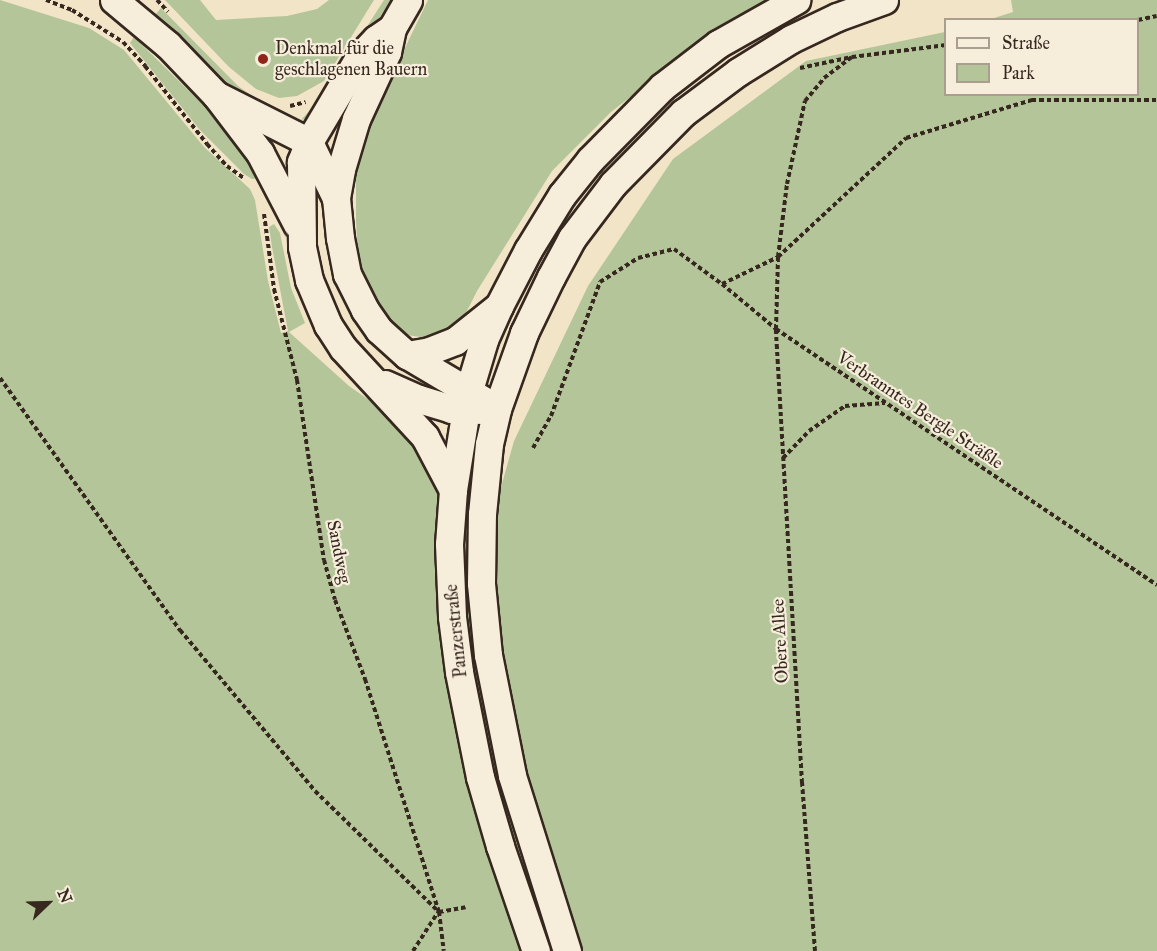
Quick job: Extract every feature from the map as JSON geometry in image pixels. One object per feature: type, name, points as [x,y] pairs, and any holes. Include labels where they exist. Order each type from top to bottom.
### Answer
[{"type":"main road","points":[[114,0],[142,22],[216,95],[248,136],[270,171],[301,233]]},
{"type":"main road","points":[[408,0],[392,28],[387,52],[356,119],[349,142],[336,198],[340,238],[352,286],[379,330],[406,355],[468,400]]},
{"type":"main road","name":"Panzerstraße","points":[[536,951],[500,846],[480,777],[466,717],[452,617],[449,544],[453,490],[468,400],[484,340],[528,250],[561,195],[590,160],[662,87],[718,44],[796,0]]},
{"type":"main road","name":"Panzerstraße","points":[[567,951],[512,775],[488,656],[481,583],[482,514],[489,444],[497,409],[524,333],[550,277],[572,238],[613,184],[683,113],[738,72],[791,39],[837,17],[884,0]]},
{"type":"main road","points":[[392,28],[376,39],[360,56],[309,154],[301,233],[309,280],[322,315],[343,348],[425,437],[453,490]]},
{"type":"main road","points":[[216,95],[309,154],[336,198]]},
{"type":"main road","points":[[248,136],[274,153],[309,154],[349,142]]},
{"type":"main road","points":[[406,355],[429,351],[455,341],[499,306]]},
{"type":"main road","points":[[375,381],[396,387],[419,399],[468,400],[497,409]]},
{"type":"path","points":[[46,0],[72,10],[123,42],[207,144],[227,166],[250,183]]},
{"type":"path","points":[[158,0],[172,15]]},
{"type":"path","points":[[1139,20],[1157,16]]},
{"type":"path","points":[[800,69],[852,57],[944,45]]},
{"type":"path","name":"Obere Allee","points":[[815,951],[802,783],[776,329],[778,256],[787,184],[805,101],[824,78],[852,57]]},
{"type":"path","points":[[722,284],[778,256],[906,138],[1032,100],[1157,100]]},
{"type":"path","points":[[286,105],[294,106]]},
{"type":"path","name":"Sandweg","points":[[262,208],[274,290],[297,380],[324,560],[335,600],[365,679],[439,912],[444,951]]},
{"type":"path","name":"Verbranntes Bergle Sträßle","points":[[532,448],[551,416],[600,282],[638,258],[674,249],[722,284],[776,329],[1157,585]]},
{"type":"path","points":[[0,378],[180,630],[315,791],[439,912]]},
{"type":"path","points":[[783,458],[808,430],[845,405],[886,403]]},
{"type":"path","points":[[414,951],[439,912],[466,907]]},
{"type":"green space","points":[[0,0],[89,28],[124,50],[204,147],[250,189],[255,200],[268,281],[281,333],[288,331],[269,227],[274,224],[280,233],[291,288],[305,323],[289,332],[349,386],[409,428],[437,487],[438,501],[494,512],[514,441],[588,286],[673,159],[806,61],[944,32],[944,96],[1139,96],[1139,18],[994,18],[1013,12],[1011,0],[1157,0],[1157,951],[0,951]]},
{"type":"green space","points":[[165,0],[200,0],[216,20],[287,16],[317,9],[329,0],[374,0],[324,81],[297,96],[279,98],[256,89],[229,67]]},
{"type":"green space","points":[[384,0],[391,0],[326,100],[309,118],[301,120],[321,98]]},
{"type":"green space","points":[[428,0],[767,0],[702,41],[611,112],[552,171],[477,291],[464,317],[447,331],[427,338],[407,335],[391,324],[371,295],[358,259],[356,168],[364,133]]},
{"type":"green space","points":[[161,8],[238,86],[265,105],[284,113],[288,120],[237,92],[216,74],[155,15]]},
{"type":"green space","points":[[134,37],[239,140],[259,178],[252,179],[244,174],[200,130],[130,43]]},
{"type":"place","name":"Denkmal für die geschlagenen Bauern","points":[[263,59]]}]
